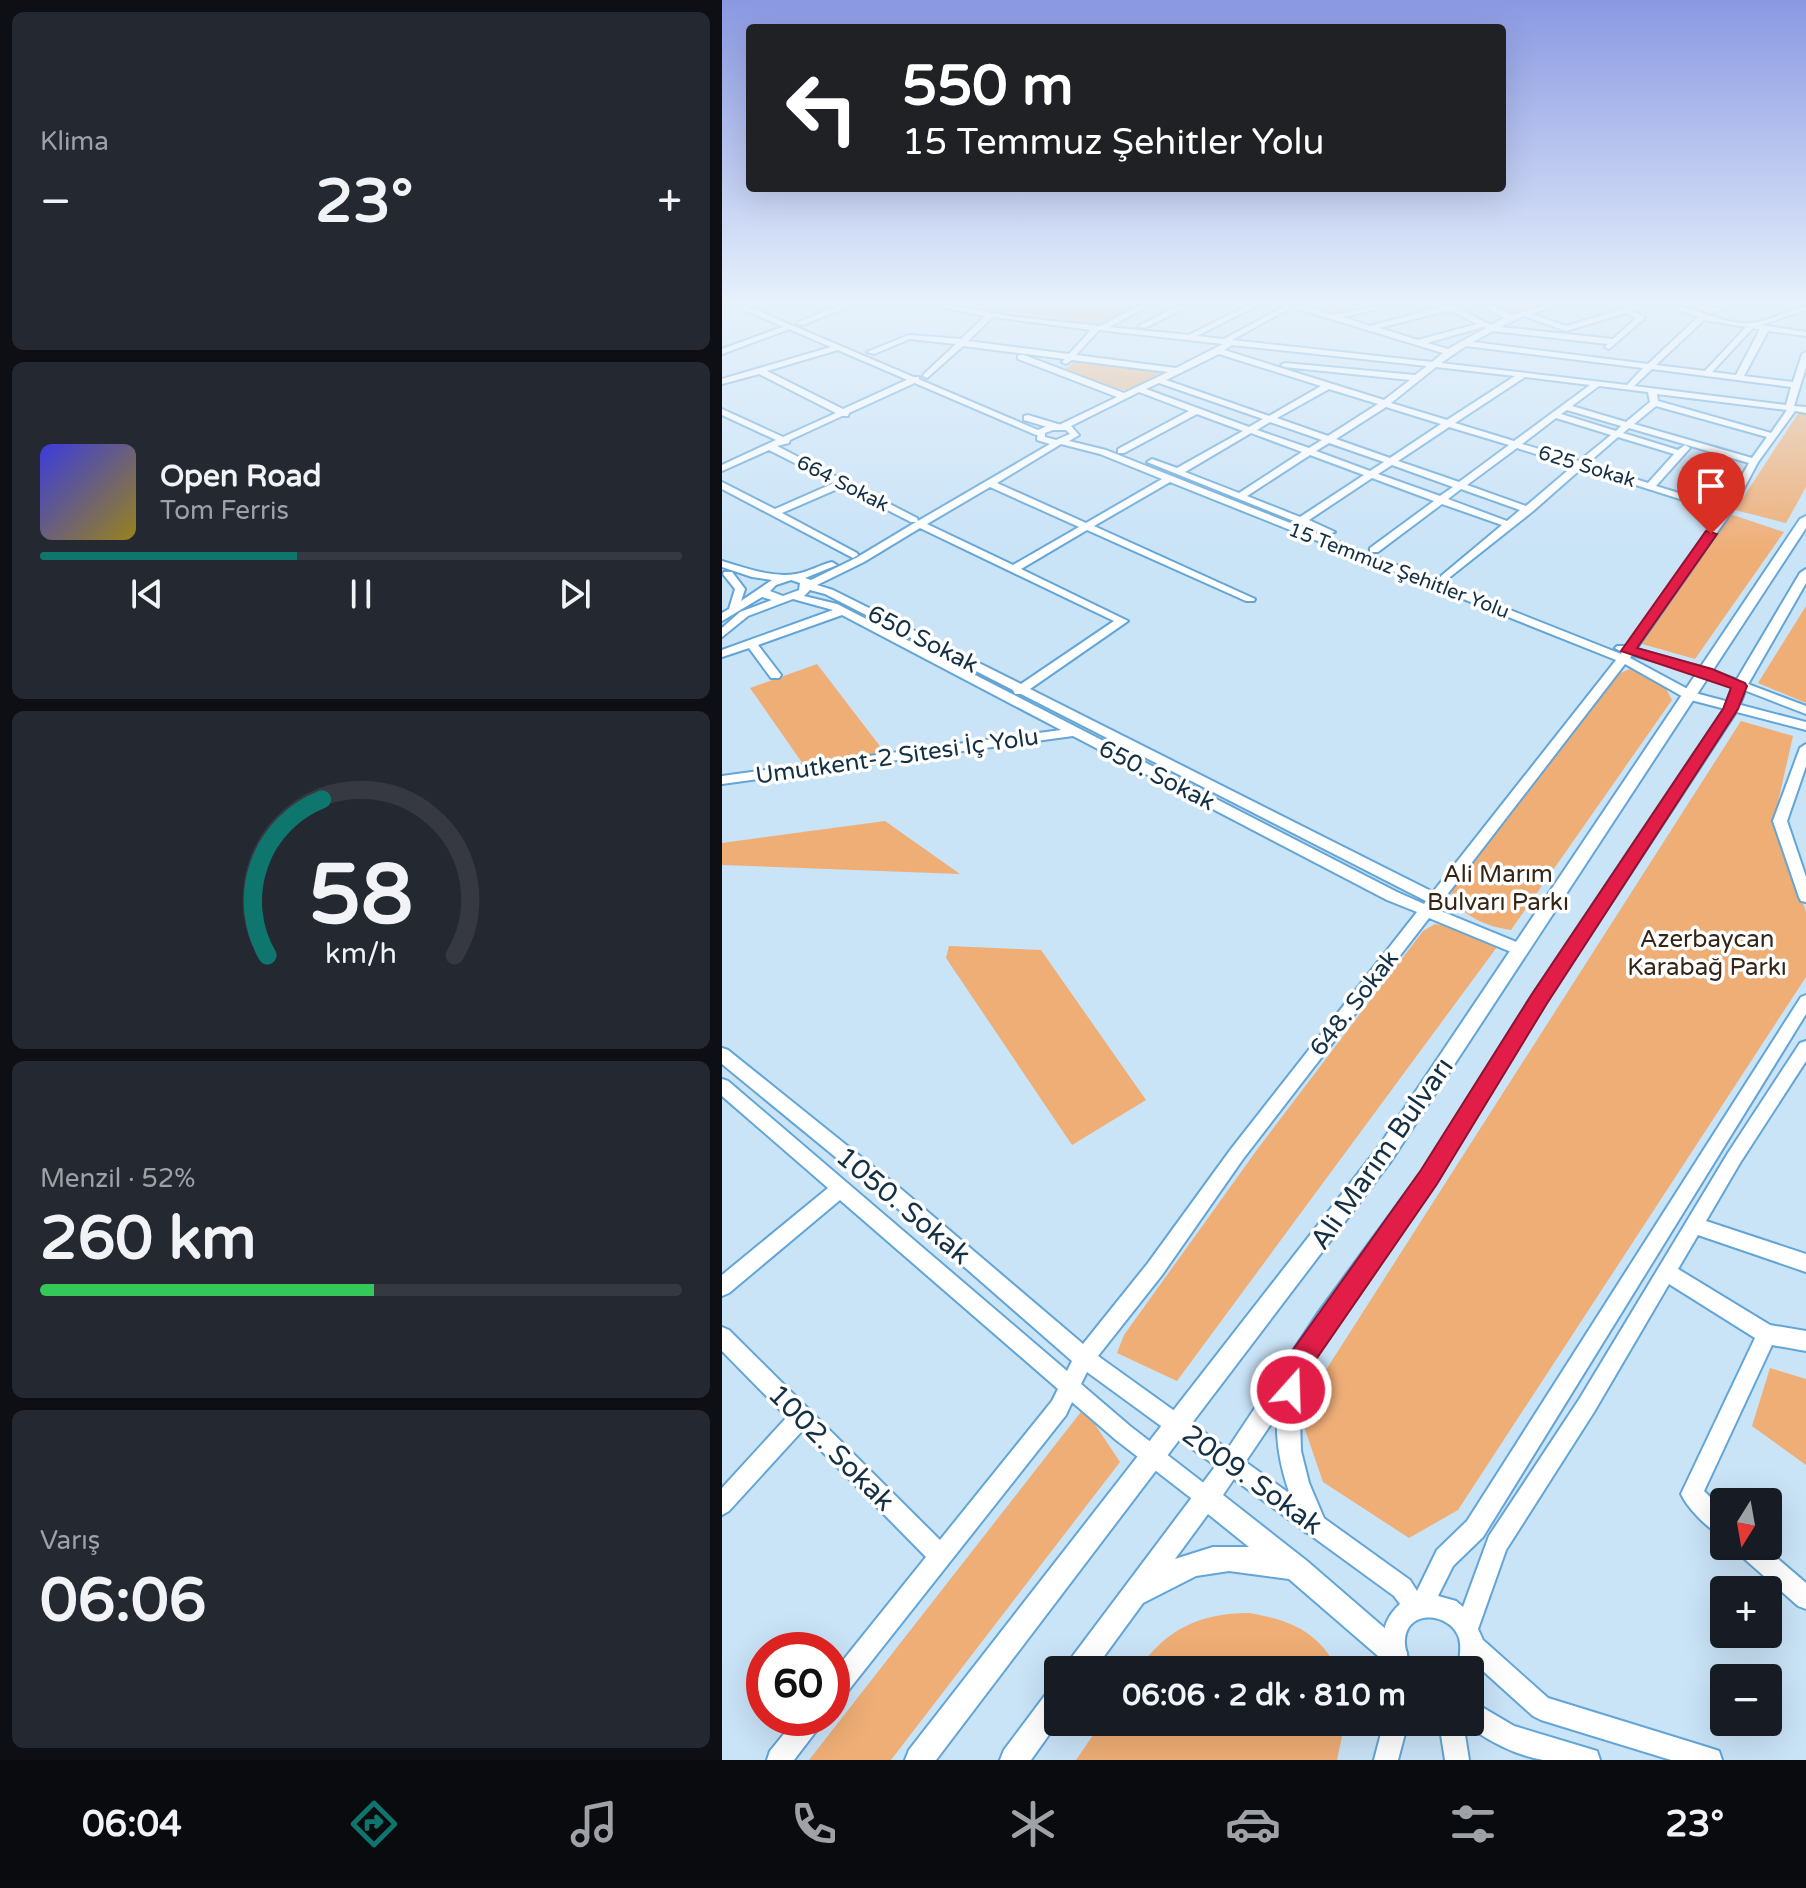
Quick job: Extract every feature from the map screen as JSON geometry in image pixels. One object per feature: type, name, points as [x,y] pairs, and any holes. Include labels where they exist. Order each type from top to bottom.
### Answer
[{"type":"main road","points":[[936,388],[1041,437]]},
{"type":"main road","points":[[958,388],[1059,427]]},
{"type":"main road","name":"Ali Marım Bulvarı","points":[[919,1760],[1179,1426],[1384,1155],[1806,519]]},
{"type":"main road","name":"Ali Marım Bulvarı","points":[[1088,1656],[1207,1498],[1429,1177],[1539,999],[1731,709],[1740,686],[1806,573]]},
{"type":"main road","points":[[1294,1370],[1286,1427],[1288,1458],[1314,1523]]},
{"type":"main road","points":[[1207,1498],[1297,1569],[1391,1656]]},
{"type":"main road","points":[[1132,1597],[1181,1567],[1209,1559],[1249,1557],[1297,1569]]},
{"type":"main road","points":[[1014,1760],[1044,1718]]},
{"type":"street","points":[[794,388],[845,414]]},
{"type":"street","points":[[722,468],[897,388]]},
{"type":"street","points":[[1102,388],[1126,397]]},
{"type":"street","points":[[917,522],[1041,437],[1144,388]]},
{"type":"street","points":[[1182,388],[1529,510]]},
{"type":"street","points":[[1013,569],[1323,388]]},
{"type":"street","name":"625 Sokak","points":[[1339,388],[1727,511]]},
{"type":"street","points":[[1240,496],[1386,403],[1404,388]]},
{"type":"street","points":[[1301,521],[1501,388]]},
{"type":"street","points":[[1369,548],[1591,388]]},
{"type":"street","points":[[1638,388],[1806,408]]},
{"type":"street","points":[[1660,388],[1792,407]]},
{"type":"street","points":[[1792,407],[1794,388]]},
{"type":"street","points":[[1140,390],[1510,525]]},
{"type":"street","points":[[1652,390],[1654,403]]},
{"type":"street","points":[[1684,394],[1684,411]]},
{"type":"street","points":[[1654,403],[1773,436]]},
{"type":"street","points":[[1445,578],[1654,403]]},
{"type":"street","points":[[1565,407],[1754,462]]},
{"type":"street","name":"648. Sokak","points":[[850,1671],[1059,1408],[1084,1358],[1626,654],[1727,511],[1754,462],[1792,407]]},
{"type":"street","points":[[1121,451],[1197,410]]},
{"type":"street","points":[[722,412],[786,441]]},
{"type":"street","points":[[1554,415],[1680,453]]},
{"type":"street","points":[[722,634],[744,614],[796,597],[807,586],[917,522],[1073,438],[1074,431],[1086,416]]},
{"type":"street","points":[[722,421],[732,417]]},
{"type":"street","name":"15 Temmuz Şehitler Yolu","points":[[1059,427],[1626,654],[1707,672],[1806,710]]},
{"type":"street","name":"15 Temmuz Şehitler Yolu","points":[[1041,437],[1103,452],[1240,496],[1626,654],[1691,696],[1731,709],[1806,726]]},
{"type":"street","points":[[1650,486],[1689,444]]},
{"type":"street","name":"664 Sokak","points":[[771,447],[1122,621],[1022,689]]},
{"type":"street","points":[[777,512],[842,483]]},
{"type":"street","points":[[989,483],[1250,599]]},
{"type":"street","points":[[722,485],[777,512],[851,560]]},
{"type":"street","points":[[726,615],[789,578],[851,560]]},
{"type":"street","points":[[839,597],[834,584],[851,560]]},
{"type":"street","points":[[724,570],[789,578]]},
{"type":"street","points":[[724,570],[764,591],[771,598],[783,599]]},
{"type":"street","points":[[724,570],[740,589],[726,615]]},
{"type":"street","name":"650 Sokak","points":[[789,578],[806,581],[807,586],[839,597],[1022,689],[1430,905]]},
{"type":"street","name":"650. Sokak","points":[[796,597],[842,611],[1073,732],[1521,950]]},
{"type":"street","points":[[722,654],[842,611]]},
{"type":"street","points":[[752,644],[775,675]]},
{"type":"street","points":[[1008,698],[1022,689]]},
{"type":"street","name":"Umutkent-2 Sitesi İç Yolu","points":[[722,780],[1073,732]]},
{"type":"street","points":[[1806,748],[1780,821],[1806,897]]},
{"type":"street","points":[[1397,1656],[1398,1624],[1419,1604],[1445,1558],[1475,1529],[1806,1001]]},
{"type":"street","points":[[1469,1648],[1497,1544],[1587,1405],[1694,1225],[1806,1048]]},
{"type":"street","name":"1050. Sokak","points":[[725,1063],[895,1195],[1084,1358]]},
{"type":"street","name":"1050. Sokak","points":[[722,1086],[1070,1385]]},
{"type":"street","points":[[722,1287],[840,1189]]},
{"type":"street","points":[[1694,1225],[1806,1263]]},
{"type":"street","points":[[1666,1272],[1767,1334],[1806,1341]]},
{"type":"street","points":[[1710,1512],[1692,1494],[1767,1334]]},
{"type":"street","name":"1002. Sokak","points":[[722,1337],[941,1557]]},
{"type":"street","name":"2009. Sokak","points":[[1084,1358],[1314,1523],[1419,1604]]},
{"type":"street","name":"2009. Sokak","points":[[1070,1385],[1207,1498]]},
{"type":"street","points":[[722,1504],[802,1416]]},
{"type":"street","points":[[1763,1560],[1806,1598]]},
{"type":"street","points":[[1419,1604],[1448,1608],[1469,1648],[1541,1708],[1710,1760]]},
{"type":"street","points":[[1484,1725],[1588,1760]]},
{"type":"street","points":[[779,1760],[798,1736]]},
{"type":"street","points":[[1386,1760],[1392,1736]]},
{"type":"street","points":[[1453,1736],[1457,1760]]},
{"type":"green space","points":[[1799,412],[1806,414],[1806,487],[1786,523],[1735,510]]},
{"type":"green space","points":[[1730,514],[1784,532],[1695,659],[1642,644]]},
{"type":"green space","points":[[1806,606],[1806,703],[1758,683]]},
{"type":"green space","points":[[817,664],[886,754],[803,764],[750,688]]},
{"type":"green space","name":"Ali Marım Bulvarı Parkı","points":[[1630,669],[1665,687],[1672,700],[1511,930],[1470,916],[1450,898],[1454,886],[1620,673]]},
{"type":"green space","name":"Azerbaycan Karabağ Parkı","points":[[1741,721],[1793,736],[1775,815],[1806,912],[1806,977],[1458,1510],[1409,1538],[1323,1482],[1299,1412]]},
{"type":"green space","points":[[885,821],[960,874],[722,865],[722,843]]},
{"type":"green space","name":"Ali Marım Bulvarı Parkı","points":[[1435,924],[1455,927],[1497,947],[1177,1381],[1117,1353],[1124,1335],[1259,1147],[1423,931]]},
{"type":"green space","points":[[949,946],[1041,950],[1146,1100],[1072,1145],[946,958]]},
{"type":"green space","points":[[1770,1368],[1806,1379],[1806,1465],[1752,1426]]},
{"type":"green space","points":[[1084,1408],[1120,1462],[891,1760],[809,1760],[828,1736],[850,1736],[850,1708]]},
{"type":"green space","points":[[1249,1613],[1290,1624],[1312,1637],[1329,1656],[1149,1656],[1186,1626],[1231,1614]]},
{"type":"green space","points":[[1092,1736],[1342,1736],[1337,1760],[1076,1760]]},
{"type":"route","points":[[1291,1390],[1294,1370],[1429,1177],[1539,999],[1731,709],[1740,686],[1707,672],[1629,651],[1711,534]]}]
